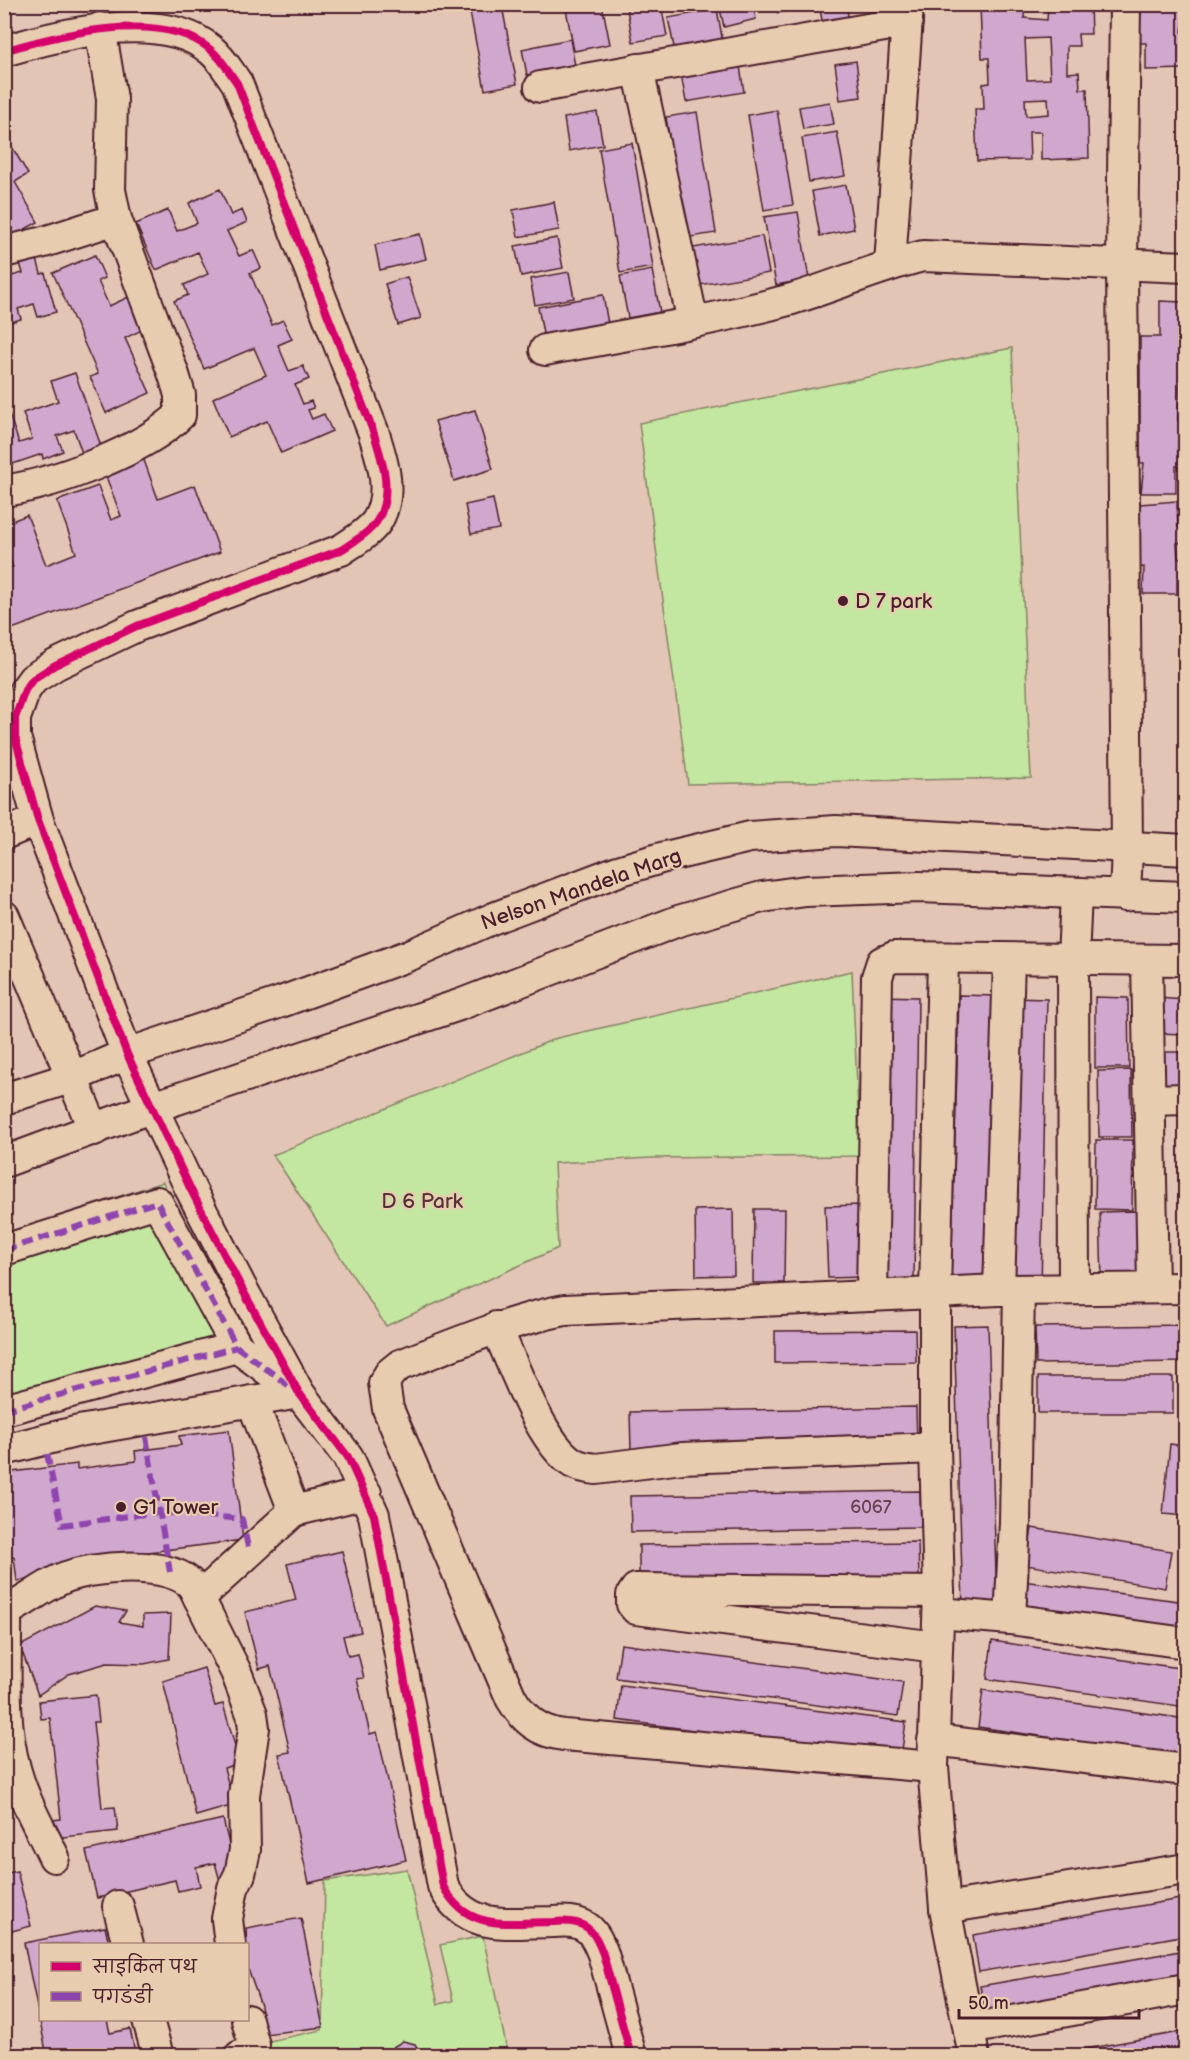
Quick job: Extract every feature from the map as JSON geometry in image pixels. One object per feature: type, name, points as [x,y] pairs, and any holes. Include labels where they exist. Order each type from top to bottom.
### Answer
[{"type":"street","points":[[1125,4],[1122,266],[1127,849],[1125,896]]},
{"type":"street","points":[[540,87],[907,13],[890,264]]},
{"type":"street","points":[[4,51],[100,28],[129,27],[162,31],[192,39],[211,50],[237,83],[373,430],[384,467],[384,503],[377,521],[341,550],[137,626],[55,665],[33,680],[18,703],[15,737],[38,820],[127,1054],[196,1199],[299,1393],[348,1457],[366,1493],[374,1515],[443,1886],[450,1900],[463,1912],[480,1921],[564,1921],[586,1927],[596,1939],[603,1954],[630,2055]]},
{"type":"street","points":[[4,492],[59,476],[140,444],[168,428],[180,415],[180,395],[174,375],[116,219],[110,190],[112,99],[100,28]]},
{"type":"street","points":[[638,69],[693,322]]},
{"type":"street","points":[[4,252],[116,219]]},
{"type":"street","points":[[545,350],[693,322],[793,298],[847,282],[890,264],[923,256],[946,255],[1122,266],[1185,267]]},
{"type":"street","points":[[4,834],[38,820]]},
{"type":"street","name":"Nelson Mandela Marg","points":[[4,1099],[73,1077],[127,1054],[410,955],[494,918],[618,871],[712,844],[779,834],[836,831],[1127,849],[1185,850]]},
{"type":"street","points":[[4,1162],[153,1107],[459,1005],[678,921],[751,900],[806,891],[887,888],[1185,897]]},
{"type":"street","points":[[1074,1289],[1073,960],[1076,894]]},
{"type":"street","points":[[4,916],[94,1130]]},
{"type":"street","points":[[872,1296],[878,968],[882,962],[894,957],[1185,960]]},
{"type":"street","points":[[944,959],[935,1293],[934,1448],[939,1602],[933,1753],[945,1908],[971,2042],[1185,1989]]},
{"type":"street","points":[[1009,959],[1009,1290],[1015,1522],[1010,1619]]},
{"type":"street","points":[[1147,960],[1153,1288]]},
{"type":"street","points":[[1149,1100],[1185,1099]]},
{"type":"street","points":[[4,1250],[157,1202],[237,1347],[299,1393]]},
{"type":"street","points":[[1185,1288],[1009,1290],[576,1310],[530,1317],[496,1327],[400,1365],[390,1373],[384,1383],[384,1397],[511,1698],[532,1724],[550,1733],[933,1753],[1185,1770]]},
{"type":"street","points":[[496,1327],[543,1426],[558,1449],[573,1463],[584,1467],[596,1469],[682,1458],[934,1448]]},
{"type":"street","points":[[4,1410],[237,1347]]},
{"type":"street","points":[[4,1450],[79,1431],[299,1393]]},
{"type":"street","points":[[252,1401],[294,1511]]},
{"type":"street","points":[[199,1598],[294,1511],[366,1493]]},
{"type":"street","points":[[54,1857],[25,1797],[15,1768],[9,1737],[5,1611],[41,1589],[72,1575],[116,1569],[176,1573],[185,1577],[199,1598],[236,1672],[254,1728],[244,1795],[244,1850],[240,1874],[232,1888],[227,1919],[230,1943]]},
{"type":"street","points":[[938,1647],[636,1609],[632,1604],[632,1594],[636,1589],[939,1602],[1010,1619],[1185,1643]]},
{"type":"street","points":[[945,1908],[1185,1869]]},
{"type":"street","points":[[118,1906],[128,1943]]},
{"type":"street","points":[[149,2021],[158,2055]]},
{"type":"street","points":[[247,2021],[250,2054]]},
{"type":"green space","name":"D 7 park","points":[[1012,348],[1031,778],[688,784],[639,423]]},
{"type":"green space","name":"D 6 Park","points":[[852,971],[860,1156],[652,1158],[554,1163],[558,1248],[386,1326],[273,1155],[557,1038]]},
{"type":"green space","points":[[163,1182],[240,1360],[5,1419],[4,1234]]},
{"type":"green space","points":[[407,1869],[438,2004],[453,2001],[440,1945],[483,1936],[508,2055],[199,2056],[322,2030],[325,1881]]},
{"type":"building","points":[[565,4],[602,4],[610,44],[574,51]]},
{"type":"building","points":[[626,4],[661,4],[667,36],[633,42]]},
{"type":"building","points":[[719,4],[753,4],[756,19],[724,27]]},
{"type":"building","points":[[776,4],[812,4],[812,5],[778,13]]},
{"type":"building","points":[[819,4],[846,4],[850,26],[824,31]]},
{"type":"building","points":[[980,4],[1025,4],[1024,18],[1047,20],[1048,4],[1090,4],[1091,34],[1078,34],[1079,46],[1067,46],[1067,73],[1079,72],[1080,89],[1087,89],[1089,158],[1041,160],[1041,132],[1029,132],[1030,160],[977,161],[975,109],[984,109],[983,84],[990,83],[989,58],[982,58]],"holes":[[[1048,38],[1050,79],[1027,80],[1025,39]],[[1048,98],[1049,114],[1026,116],[1025,99]]]},
{"type":"building","points":[[1135,4],[1186,4],[1182,32],[1186,32],[1186,69],[1146,70],[1146,43],[1136,43]]},
{"type":"building","points":[[502,6],[517,84],[485,90],[470,12]]},
{"type":"building","points":[[717,9],[723,43],[675,52],[668,18]]},
{"type":"building","points":[[570,39],[575,66],[527,75],[522,49]]},
{"type":"building","points":[[739,60],[744,92],[686,102],[680,69]]},
{"type":"building","points":[[856,61],[861,97],[840,100],[835,64]]},
{"type":"building","points":[[830,102],[834,124],[803,129],[799,107]]},
{"type":"building","points":[[777,110],[793,205],[764,210],[748,115]]},
{"type":"building","points":[[597,112],[603,145],[569,151],[564,118]]},
{"type":"building","points":[[697,112],[716,233],[685,238],[666,117]]},
{"type":"building","points":[[837,132],[845,176],[809,182],[802,138]]},
{"type":"building","points":[[5,135],[28,174],[15,182],[38,222],[4,241]]},
{"type":"building","points":[[632,143],[653,267],[620,273],[599,149]]},
{"type":"building","points":[[846,185],[854,229],[820,236],[812,191]]},
{"type":"building","points":[[220,189],[231,215],[242,210],[247,222],[227,231],[239,256],[253,250],[261,268],[250,273],[272,325],[283,320],[292,339],[278,345],[289,371],[303,366],[309,379],[295,385],[303,404],[311,401],[314,408],[308,410],[312,419],[324,414],[332,431],[281,453],[267,421],[229,437],[213,398],[266,375],[254,348],[204,369],[174,301],[188,295],[184,285],[208,274],[198,252],[156,270],[136,224],[168,210],[177,231],[197,223],[189,203]]},
{"type":"building","points":[[554,202],[559,230],[518,237],[513,210]]},
{"type":"building","points":[[798,212],[809,279],[776,285],[764,217]]},
{"type":"building","points":[[420,234],[426,259],[380,270],[375,245]]},
{"type":"building","points":[[762,236],[769,273],[700,285],[693,248]]},
{"type":"building","points":[[557,238],[563,268],[521,276],[515,246]]},
{"type":"building","points":[[36,255],[41,274],[45,273],[56,312],[38,317],[34,304],[18,309],[21,319],[4,324],[4,265],[8,277],[23,273],[19,260]]},
{"type":"building","points":[[95,255],[105,278],[98,281],[109,306],[131,296],[146,328],[125,338],[150,393],[106,413],[90,377],[98,374],[53,273]]},
{"type":"building","points":[[652,270],[660,312],[628,318],[620,276]]},
{"type":"building","points":[[569,272],[574,298],[535,305],[530,279]]},
{"type":"building","points":[[407,277],[421,318],[398,325],[385,284]]},
{"type":"building","points":[[603,295],[609,330],[545,344],[538,307]]},
{"type":"building","points":[[1160,301],[1182,302],[1182,323],[1186,323],[1186,372],[1180,372],[1178,420],[1186,420],[1186,434],[1179,433],[1178,453],[1186,453],[1186,466],[1176,466],[1176,493],[1141,493],[1144,463],[1140,463],[1140,337],[1160,337]]},
{"type":"building","points":[[75,373],[101,446],[82,453],[74,430],[57,436],[63,451],[43,459],[42,454],[4,467],[4,416],[9,414],[19,443],[32,439],[23,413],[58,401],[51,381]]},
{"type":"building","points":[[475,410],[493,469],[454,481],[435,421]]},
{"type":"building","points":[[141,452],[158,499],[195,485],[220,552],[4,632],[4,570],[13,567],[4,545],[4,524],[27,515],[46,565],[76,553],[57,501],[98,486],[111,520],[121,516],[102,466]]},
{"type":"building","points":[[493,499],[499,529],[471,534],[465,505]]},
{"type":"building","points":[[1177,501],[1178,527],[1186,527],[1186,542],[1177,543],[1178,558],[1186,558],[1186,578],[1177,578],[1177,594],[1143,594],[1144,567],[1134,568],[1134,534],[1140,534],[1140,504]]},
{"type":"building","points":[[959,995],[996,996],[988,1282],[951,1281]]},
{"type":"building","points":[[881,996],[918,997],[914,1281],[877,1280]]},
{"type":"building","points":[[1095,997],[1128,998],[1129,1068],[1095,1068]]},
{"type":"building","points":[[1010,998],[1047,999],[1041,1289],[1005,1288]]},
{"type":"building","points":[[1156,998],[1186,1000],[1186,1034],[1154,1033]]},
{"type":"building","points":[[1157,1052],[1186,1052],[1186,1089],[1157,1089]]},
{"type":"building","points":[[1131,1070],[1132,1137],[1099,1137],[1098,1071]]},
{"type":"building","points":[[1096,1140],[1133,1140],[1132,1210],[1095,1209]]},
{"type":"building","points":[[862,1205],[864,1277],[828,1278],[825,1206]]},
{"type":"building","points":[[733,1209],[734,1275],[696,1276],[695,1210]]},
{"type":"building","points":[[754,1209],[785,1209],[784,1283],[753,1283]]},
{"type":"building","points":[[1136,1211],[1139,1281],[1102,1282],[1100,1212]]},
{"type":"building","points":[[988,1325],[997,1605],[963,1606],[954,1326]]},
{"type":"building","points":[[1186,1325],[1186,1362],[1036,1364],[1035,1327]]},
{"type":"building","points":[[915,1330],[916,1362],[775,1363],[775,1331]]},
{"type":"building","points":[[1038,1377],[1173,1377],[1173,1413],[1038,1413]]},
{"type":"building","points":[[916,1407],[917,1445],[631,1450],[630,1412]]},
{"type":"building","name":"G1 Tower","points":[[229,1430],[243,1540],[62,1563],[63,1575],[17,1581],[14,1557],[4,1558],[4,1473],[77,1464],[77,1469],[136,1461],[135,1451],[181,1445],[179,1436]]},
{"type":"building","points":[[1170,1444],[1186,1446],[1186,1516],[1163,1514]]},
{"type":"building","points":[[920,1491],[921,1527],[631,1532],[630,1496]]},
{"type":"building","points":[[1032,1528],[1171,1551],[1165,1588],[1026,1565]]},
{"type":"building","points":[[918,1542],[919,1578],[639,1581],[639,1545]]},
{"type":"building","points":[[342,1551],[361,1632],[343,1636],[348,1656],[358,1654],[364,1678],[357,1679],[370,1734],[377,1732],[406,1860],[309,1883],[279,1754],[290,1752],[270,1666],[259,1669],[245,1612],[296,1600],[287,1564]]},
{"type":"building","points":[[1022,1581],[1186,1602],[1186,1637],[1018,1615]]},
{"type":"building","points":[[95,1606],[126,1611],[119,1622],[143,1626],[143,1615],[171,1614],[169,1659],[144,1664],[107,1663],[69,1674],[38,1695],[20,1646]]},
{"type":"building","points":[[992,1641],[1186,1669],[1186,1707],[987,1679]]},
{"type":"building","points":[[621,1644],[903,1682],[898,1716],[616,1678]]},
{"type":"building","points":[[204,1668],[215,1706],[223,1704],[240,1763],[224,1768],[234,1805],[196,1816],[163,1681]]},
{"type":"building","points":[[621,1685],[906,1722],[901,1757],[617,1720]]},
{"type":"building","points":[[983,1690],[1186,1719],[1186,1757],[978,1727]]},
{"type":"building","points":[[96,1695],[99,1722],[93,1722],[102,1808],[115,1807],[118,1831],[54,1838],[52,1820],[61,1819],[50,1718],[41,1719],[39,1701]]},
{"type":"building","points":[[223,1819],[237,1878],[220,1881],[215,1863],[196,1867],[200,1886],[178,1891],[175,1880],[97,1898],[86,1851]]},
{"type":"building","points":[[4,1859],[8,1873],[17,1871],[31,1926],[4,1933]]},
{"type":"building","points":[[1186,1898],[1186,1935],[979,1972],[973,1935]]},
{"type":"building","points":[[301,1918],[323,2027],[265,2034],[261,2006],[249,1972],[249,1943],[247,1943],[246,1928]]},
{"type":"building","points":[[105,1927],[109,1943],[39,1943],[39,2017],[24,1943]]},
{"type":"building","points":[[1186,1950],[1186,1981],[986,2016],[980,1986]]},
{"type":"building","points":[[40,2021],[107,2021],[110,2033],[130,2029],[136,2056],[47,2056]]},
{"type":"building","points":[[1186,2031],[1186,2056],[1046,2056]]},
{"type":"building","points":[[403,2041],[415,2044],[422,2056],[391,2056],[393,2047]]},
{"type":"marked path","points":[[4,1250],[157,1202],[237,1347],[292,1388]]},
{"type":"marked path","points":[[4,1410],[237,1347]]},
{"type":"marked path","points":[[146,1437],[170,1572]]},
{"type":"marked path","points":[[47,1454],[62,1525],[159,1512],[242,1519],[249,1552]]},
{"type":"cycle path","points":[[4,51],[81,32],[139,27],[166,30],[190,37],[211,50],[222,61],[237,83],[373,431],[383,464],[386,488],[385,499],[377,521],[365,533],[341,550],[137,626],[55,665],[33,679],[25,690],[15,718],[15,737],[38,820],[127,1054],[191,1190],[241,1287],[299,1393],[348,1457],[374,1515],[443,1886],[453,1901],[464,1911],[477,1918],[505,1923],[570,1922],[589,1929],[603,1954],[631,2056]]},
{"type":"place","name":"D 7 park","points":[[843,601]]},
{"type":"place","name":"G1 Tower","points":[[121,1507]]}]
